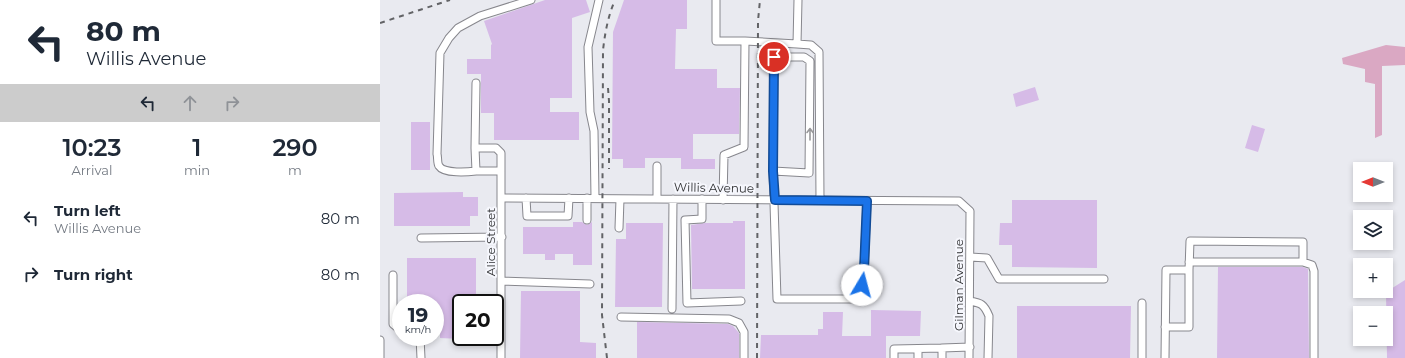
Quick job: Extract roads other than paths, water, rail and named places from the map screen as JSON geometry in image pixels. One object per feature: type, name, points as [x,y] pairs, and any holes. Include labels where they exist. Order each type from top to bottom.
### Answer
[{"type":"street","points":[[501,171],[462,172],[443,170],[439,166],[437,154],[440,53],[449,38],[458,28],[480,16],[531,0]]},
{"type":"street","points":[[587,220],[591,198],[594,131],[590,112],[588,47],[599,0]]},
{"type":"street","points":[[716,0],[716,41],[810,45],[819,52],[820,200]]},
{"type":"street","points":[[798,0],[798,44]]},
{"type":"street","points":[[723,200],[724,155],[744,147],[745,42]]},
{"type":"street","points":[[773,171],[809,173],[810,61],[804,57],[774,57],[773,171],[777,299],[859,299],[864,270],[867,201]]},
{"type":"street","points":[[476,83],[476,171]]},
{"type":"street","name":"Alice Street","points":[[475,148],[496,148],[501,153],[501,358]]},
{"type":"street","points":[[657,166],[657,199]]},
{"type":"street","name":"Willis Avenue","points":[[502,198],[959,201],[970,211]]},
{"type":"street","points":[[526,198],[527,216],[568,216],[569,198]]},
{"type":"street","points":[[619,228],[620,198]]},
{"type":"street","points":[[672,309],[673,199]]},
{"type":"street","points":[[702,199],[702,219],[685,220],[686,302],[741,301]]},
{"type":"street","name":"Gilman Avenue","points":[[970,211],[970,358]]},
{"type":"street","points":[[421,238],[502,236]]},
{"type":"street","points":[[1165,327],[1189,327],[1190,241],[1303,242],[1303,262]]},
{"type":"street","points":[[970,258],[987,258],[999,279],[1104,279]]},
{"type":"street","points":[[1189,262],[1303,262],[1312,265],[1314,271],[1314,358]]},
{"type":"street","points":[[1165,358],[1166,270],[1189,270]]},
{"type":"street","points":[[393,275],[393,294]]},
{"type":"street","points":[[501,281],[590,284]]},
{"type":"street","points":[[970,301],[981,303],[989,316],[988,358]]},
{"type":"street","points":[[1142,302],[1142,358]]},
{"type":"street","points":[[621,317],[729,319],[739,323],[744,332],[744,358]]},
{"type":"street","points":[[380,340],[380,358]]},
{"type":"street","points":[[420,346],[421,358]]},
{"type":"street","points":[[894,358],[894,349],[970,347]]},
{"type":"street","points":[[942,348],[942,358]]},
{"type":"street","points":[[918,349],[918,358]]},
{"type":"railway","points":[[380,23],[450,0]]},
{"type":"railway","points":[[607,358],[602,315],[603,50],[610,12],[615,0]]},
{"type":"railway","points":[[757,358],[758,21],[760,0]]},
{"type":"railway","points":[[608,88],[609,169]]}]
